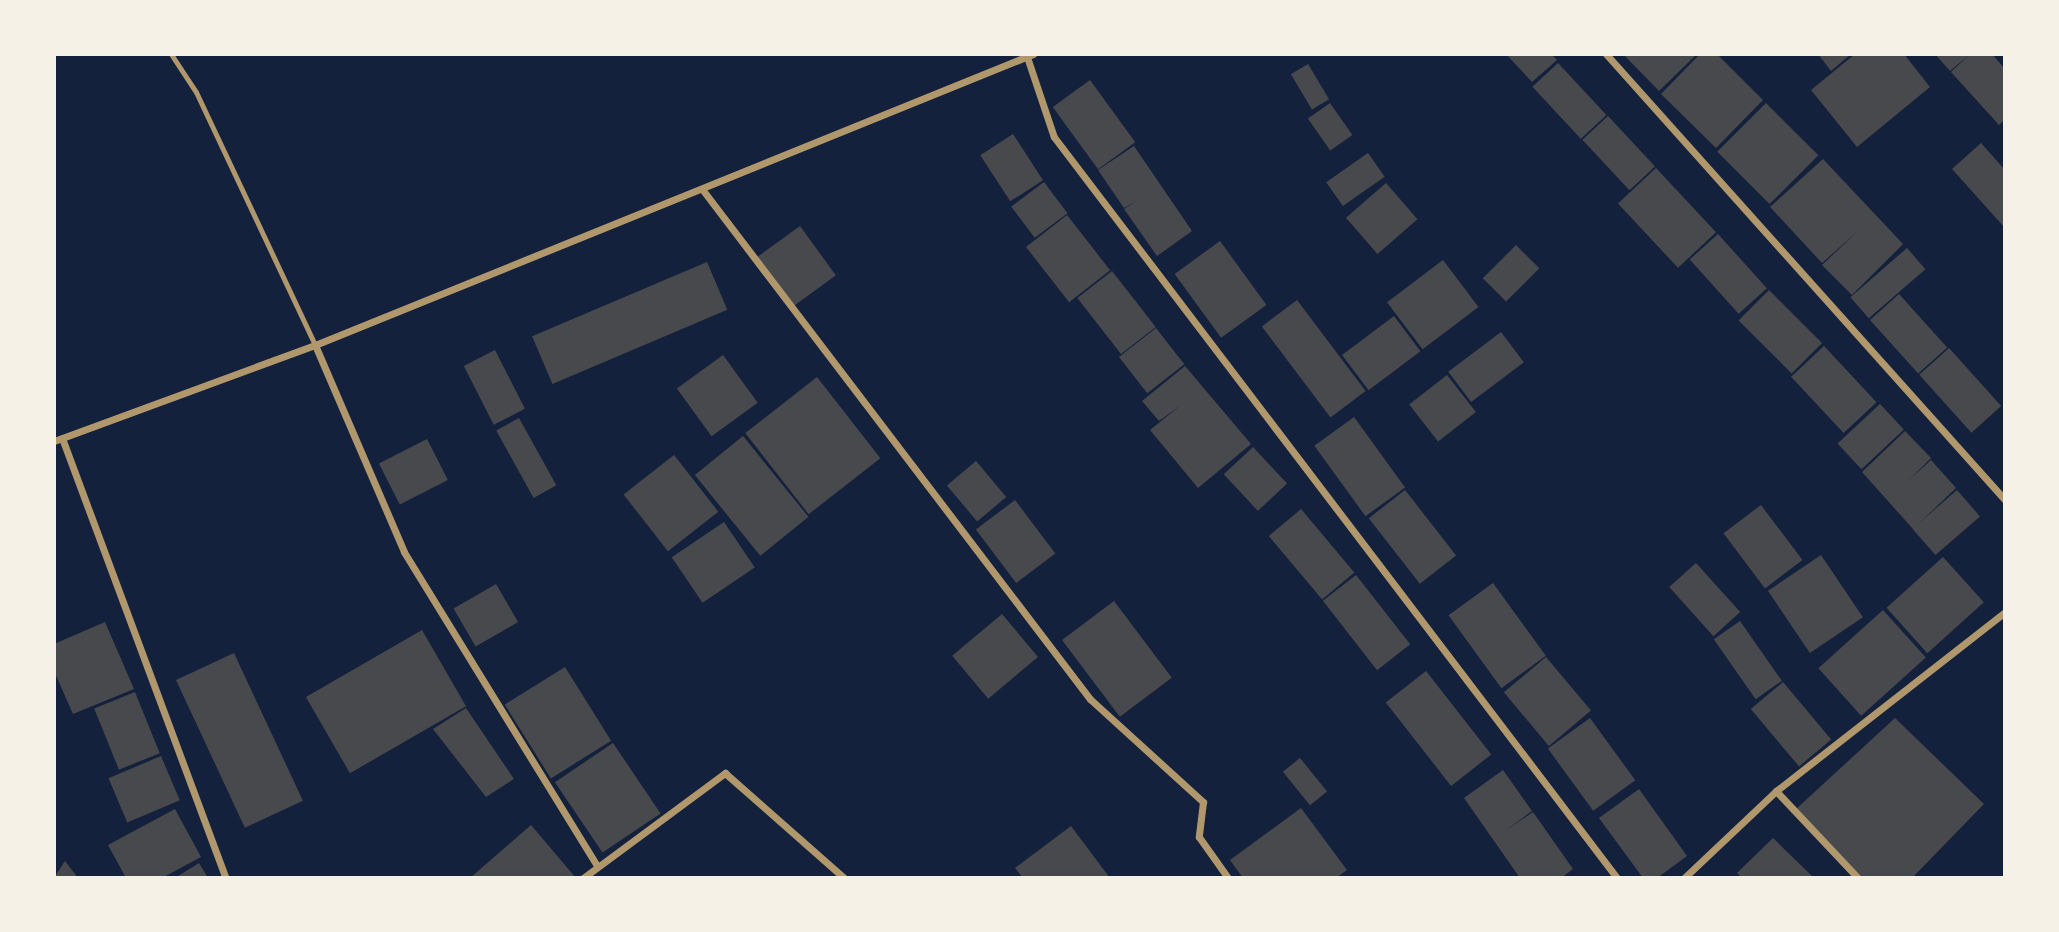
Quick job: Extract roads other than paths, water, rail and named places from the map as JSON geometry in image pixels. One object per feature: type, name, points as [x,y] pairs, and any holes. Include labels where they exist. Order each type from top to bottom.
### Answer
[{"type":"street","points":[[1606,54],[2005,500]]},
{"type":"street","points":[[226,878],[58,439],[315,345],[1030,56],[1054,137],[1617,878]]},
{"type":"street","points":[[702,189],[1090,699],[1203,802],[1199,836],[1228,878]]},
{"type":"street","points":[[315,345],[404,552],[597,866]]},
{"type":"street","points":[[1684,878],[1776,791],[2005,612]]},
{"type":"street","points":[[583,878],[725,773],[844,878]]},
{"type":"street","points":[[1776,791],[1858,878]]},
{"type":"lane","points":[[171,54],[196,92],[315,345]]}]
